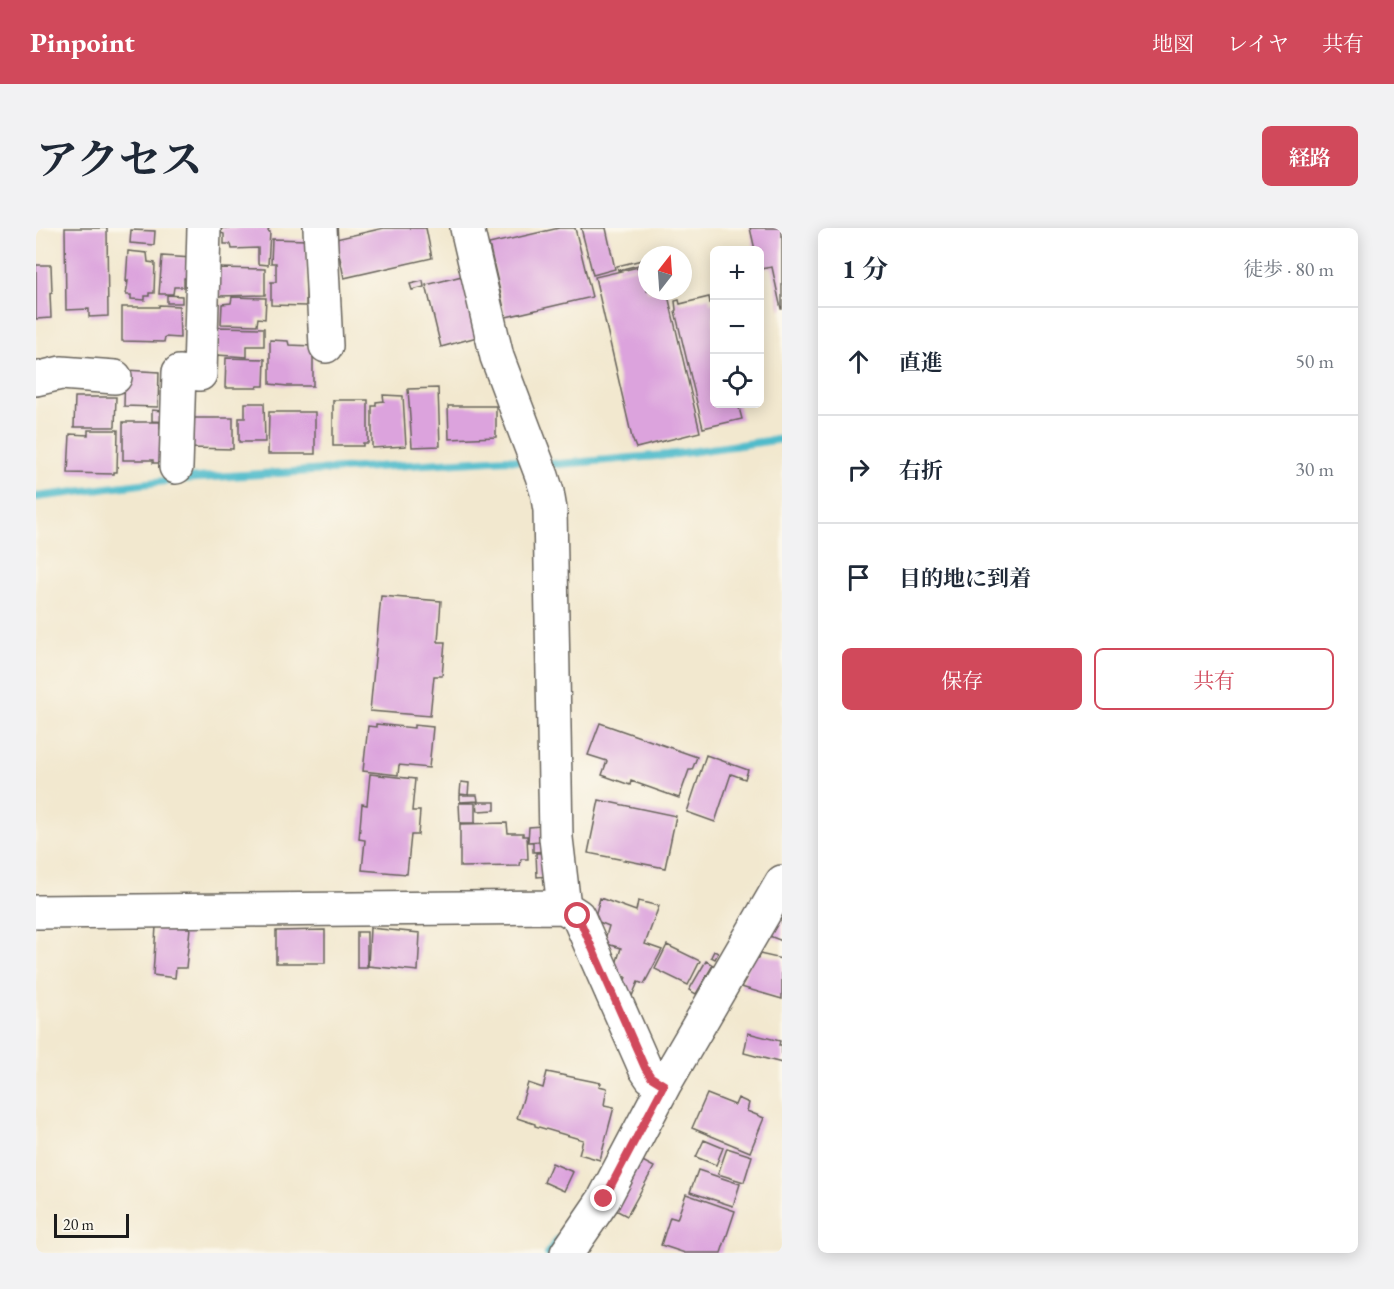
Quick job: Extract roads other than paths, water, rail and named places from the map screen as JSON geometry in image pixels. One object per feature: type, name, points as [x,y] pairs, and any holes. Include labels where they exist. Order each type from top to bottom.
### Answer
[{"type":"street","points":[[176,467],[179,372],[200,374],[204,228]]},
{"type":"street","points":[[320,228],[326,346]]},
{"type":"street","points":[[473,229],[497,357],[537,462],[547,492],[550,510],[556,838],[564,907]]},
{"type":"street","points":[[36,379],[61,373],[115,377]]},
{"type":"street","points":[[567,1253],[604,1199],[658,1082],[782,882]]},
{"type":"street","points":[[36,912],[564,907],[578,916],[645,1068],[658,1082]]},
{"type":"waterway","points":[[545,463],[559,464],[668,455],[782,439]]},
{"type":"waterway","points":[[36,497],[181,479],[507,459],[527,461]]},
{"type":"waterway","points":[[548,1253],[558,1240]]}]
